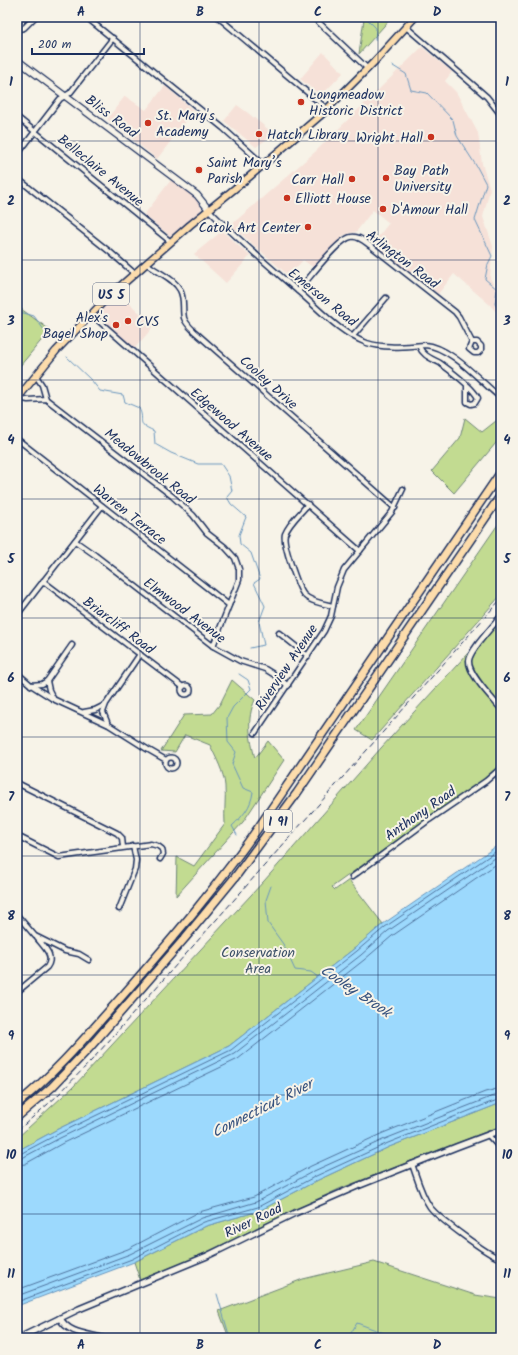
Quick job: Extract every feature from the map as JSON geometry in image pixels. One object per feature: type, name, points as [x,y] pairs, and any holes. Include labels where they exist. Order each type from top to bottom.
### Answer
[{"type":"highway","name":"I 91","points":[[17,1104],[48,1077],[97,1025],[183,926],[229,869],[501,472]]},
{"type":"highway","name":"I 91","points":[[17,1117],[52,1087],[87,1051],[186,938],[236,876],[297,794],[501,495]]},
{"type":"main road","name":"US 5","points":[[17,399],[91,314],[134,273],[328,109],[368,69],[415,17]]},
{"type":"main road","name":"Bliss Road","points":[[17,60],[197,195],[209,210]]},
{"type":"street","points":[[18,30],[20,23],[25,17]]},
{"type":"street","points":[[18,30],[24,28],[35,17]]},
{"type":"street","points":[[86,17],[227,132],[263,164]]},
{"type":"street","points":[[218,17],[328,109]]},
{"type":"street","points":[[313,17],[368,69]]},
{"type":"street","points":[[497,17],[501,20]]},
{"type":"street","points":[[406,27],[471,83],[486,97],[501,115]]},
{"type":"street","points":[[17,155],[60,99],[70,92],[113,38]]},
{"type":"street","name":"Belleclaire Avenue","points":[[17,117],[171,242]]},
{"type":"street","points":[[17,178],[134,273]]},
{"type":"street","name":"Emerson Road","points":[[209,210],[232,234],[332,321],[353,336],[366,343],[382,346],[432,346],[452,356],[501,398]]},
{"type":"street","name":"Arlington Road","points":[[298,291],[334,249],[347,238],[354,236],[370,246],[455,312],[472,342]]},
{"type":"street","name":"Cooley Drive","points":[[146,263],[173,281],[178,287],[183,299],[185,319],[195,332],[395,508]]},
{"type":"street","points":[[353,336],[386,298]]},
{"type":"street","name":"Edgewood Avenue","points":[[91,314],[182,396],[308,504],[360,551]]},
{"type":"street","points":[[419,346],[424,354],[448,368],[467,385]]},
{"type":"street","points":[[17,399],[46,399],[42,385],[36,376]]},
{"type":"street","name":"Meadowbrook Road","points":[[46,399],[172,496],[193,515],[207,533],[230,552],[237,561],[240,574],[238,583],[213,646]]},
{"type":"street","name":"Warren Terrace","points":[[17,439],[229,605]]},
{"type":"street","name":"Riverview Avenue","points":[[255,733],[288,686],[328,624],[341,575],[348,564],[395,508],[403,489]]},
{"type":"street","points":[[308,504],[286,532],[285,544],[303,593],[311,599],[333,606]]},
{"type":"street","points":[[17,615],[102,506]]},
{"type":"street","name":"Elmwood Avenue","points":[[75,541],[213,646],[240,661],[265,669],[278,677],[288,686]]},
{"type":"street","name":"Briarcliff Road","points":[[42,581],[183,687]]},
{"type":"street","points":[[501,616],[475,648],[468,662],[471,670],[501,709]]},
{"type":"street","points":[[279,633],[308,656]]},
{"type":"street","points":[[31,685],[42,684],[48,680],[72,645]]},
{"type":"street","points":[[109,724],[103,714],[106,704],[140,654]]},
{"type":"street","points":[[17,673],[31,685],[53,699],[109,724],[166,760]]},
{"type":"street","points":[[48,680],[49,690],[53,699]]},
{"type":"street","points":[[81,711],[95,710],[106,704]]},
{"type":"street","name":"Anthony Road","points":[[352,877],[386,851],[486,781],[501,768]]},
{"type":"street","points":[[17,783],[117,833],[122,838],[123,847]]},
{"type":"street","points":[[17,836],[58,856],[151,844],[158,846],[163,851],[160,859]]},
{"type":"street","points":[[119,909],[135,869],[136,860],[133,846]]},
{"type":"street","points":[[17,915],[49,953],[50,958],[50,962],[47,967],[17,992]]},
{"type":"street","points":[[17,924],[22,920]]},
{"type":"street","points":[[35,936],[65,951],[78,954],[89,960]]},
{"type":"street","name":"River Road","points":[[18,1338],[60,1318],[207,1256],[295,1213],[355,1187],[501,1130]]},
{"type":"street","points":[[488,1135],[501,1149]]},
{"type":"street","points":[[412,1164],[426,1201],[433,1211],[458,1231],[500,1259],[501,1263]]},
{"type":"street","points":[[60,1318],[63,1325],[71,1330],[102,1338]]},
{"type":"shaded area","name":"Bay Path University","points":[[422,47],[452,72],[445,81],[456,92],[478,133],[482,164],[490,189],[483,217],[493,246],[490,278],[501,297],[501,317],[489,304],[454,274],[438,294],[373,243],[389,223],[373,210],[356,232],[343,236],[314,268],[303,260],[289,276],[231,225],[315,152]]},
{"type":"shaded area","points":[[323,52],[343,73],[321,96],[300,79]]},
{"type":"shaded area","name":"St. Mary's Academy","points":[[165,86],[194,111],[157,159],[107,119],[125,96],[146,110]]},
{"type":"shaded area","points":[[237,105],[274,134],[256,147],[224,121]]},
{"type":"shaded area","points":[[171,180],[197,199],[200,202],[201,209],[200,212],[170,236],[144,215]]},
{"type":"shaded area","points":[[222,231],[250,256],[226,283],[194,254]]},
{"type":"shaded area","points":[[117,292],[154,326],[134,349],[95,314]]},
{"type":"green space","points":[[363,17],[392,17],[359,54],[364,19]]},
{"type":"green space","points":[[17,306],[50,330],[20,366],[17,364]]},
{"type":"green space","points":[[501,417],[501,437],[454,493],[432,471],[460,438],[465,418],[482,432]]},
{"type":"green space","points":[[501,520],[501,595],[372,740],[356,730]]},
{"type":"green space","name":"Conservation Area","points":[[501,617],[501,785],[495,777],[477,791],[414,828],[332,887],[335,890],[349,880],[383,924],[355,948],[229,1046],[56,1130],[17,1151],[17,1138],[73,1087],[264,881],[381,748]]},
{"type":"green space","points":[[232,680],[255,700],[250,714],[250,736],[255,758],[268,741],[284,760],[243,822],[176,896],[177,857],[194,866],[225,824],[225,786],[221,770],[210,745],[185,735],[175,752],[161,751],[184,715],[212,714],[220,704]]},
{"type":"green space","points":[[501,1103],[501,1126],[339,1189],[192,1259],[140,1280],[134,1262],[206,1226],[259,1211],[318,1180],[389,1147]]},
{"type":"green space","points":[[374,1262],[475,1295],[501,1299],[501,1338],[229,1338],[219,1311],[303,1279]]},
{"type":"water","name":"Connecticut River","points":[[501,843],[501,1103],[389,1147],[318,1180],[259,1211],[206,1226],[134,1262],[17,1306],[17,1151],[56,1130],[229,1046],[355,948],[383,924]]},
{"type":"waterway","points":[[365,17],[376,28],[375,40]]},
{"type":"waterway","points":[[393,66],[406,74],[411,90],[427,93],[453,120],[457,136],[486,184],[475,220],[492,256],[488,264],[485,279],[497,289],[495,304],[501,313]]},
{"type":"waterway","name":"Cooley Brook","points":[[17,313],[24,313],[34,316],[47,334]]},
{"type":"waterway","name":"Cooley Brook","points":[[67,357],[92,381],[100,391],[123,395],[125,402],[139,408],[142,424],[154,431],[155,444],[171,453],[198,464],[221,464],[229,476],[232,491],[227,497],[231,504],[246,517],[239,535],[240,544],[251,553],[260,579],[254,583],[265,606],[259,622],[264,645],[250,648]]},
{"type":"waterway","name":"Cooley Brook","points":[[237,835],[232,826],[246,811],[253,792],[243,788],[232,764],[236,752],[228,742],[227,718],[233,707],[251,689],[248,680],[239,674]]},
{"type":"waterway","name":"Cooley Brook","points":[[271,886],[266,900],[268,923],[283,944],[295,970],[311,972],[318,977]]},
{"type":"waterway","points":[[217,1294],[230,1338]]},
{"type":"waterway","points":[[348,1338],[357,1323],[397,1338]]},
{"type":"railway","points":[[17,1131],[56,1097],[91,1061],[501,599]]},
{"type":"place","name":"Longmeadow Historic District","points":[[301,102]]},
{"type":"place","name":"St. Mary's Academy","points":[[148,123]]},
{"type":"place","name":"Hatch Library","points":[[259,134]]},
{"type":"place","name":"Wright Hall","points":[[431,137]]},
{"type":"place","name":"Saint Mary’s Parish","points":[[199,170]]},
{"type":"place","name":"Bay Path University","points":[[386,178]]},
{"type":"place","name":"Carr Hall","points":[[352,179]]},
{"type":"place","name":"Elliott House","points":[[287,198]]},
{"type":"place","name":"D'Amour Hall","points":[[383,209]]},
{"type":"place","name":"Catok Art Center","points":[[308,227]]},
{"type":"place","name":"CVS","points":[[128,321]]},
{"type":"place","name":"Alex's Bagel Shop","points":[[116,325]]}]
